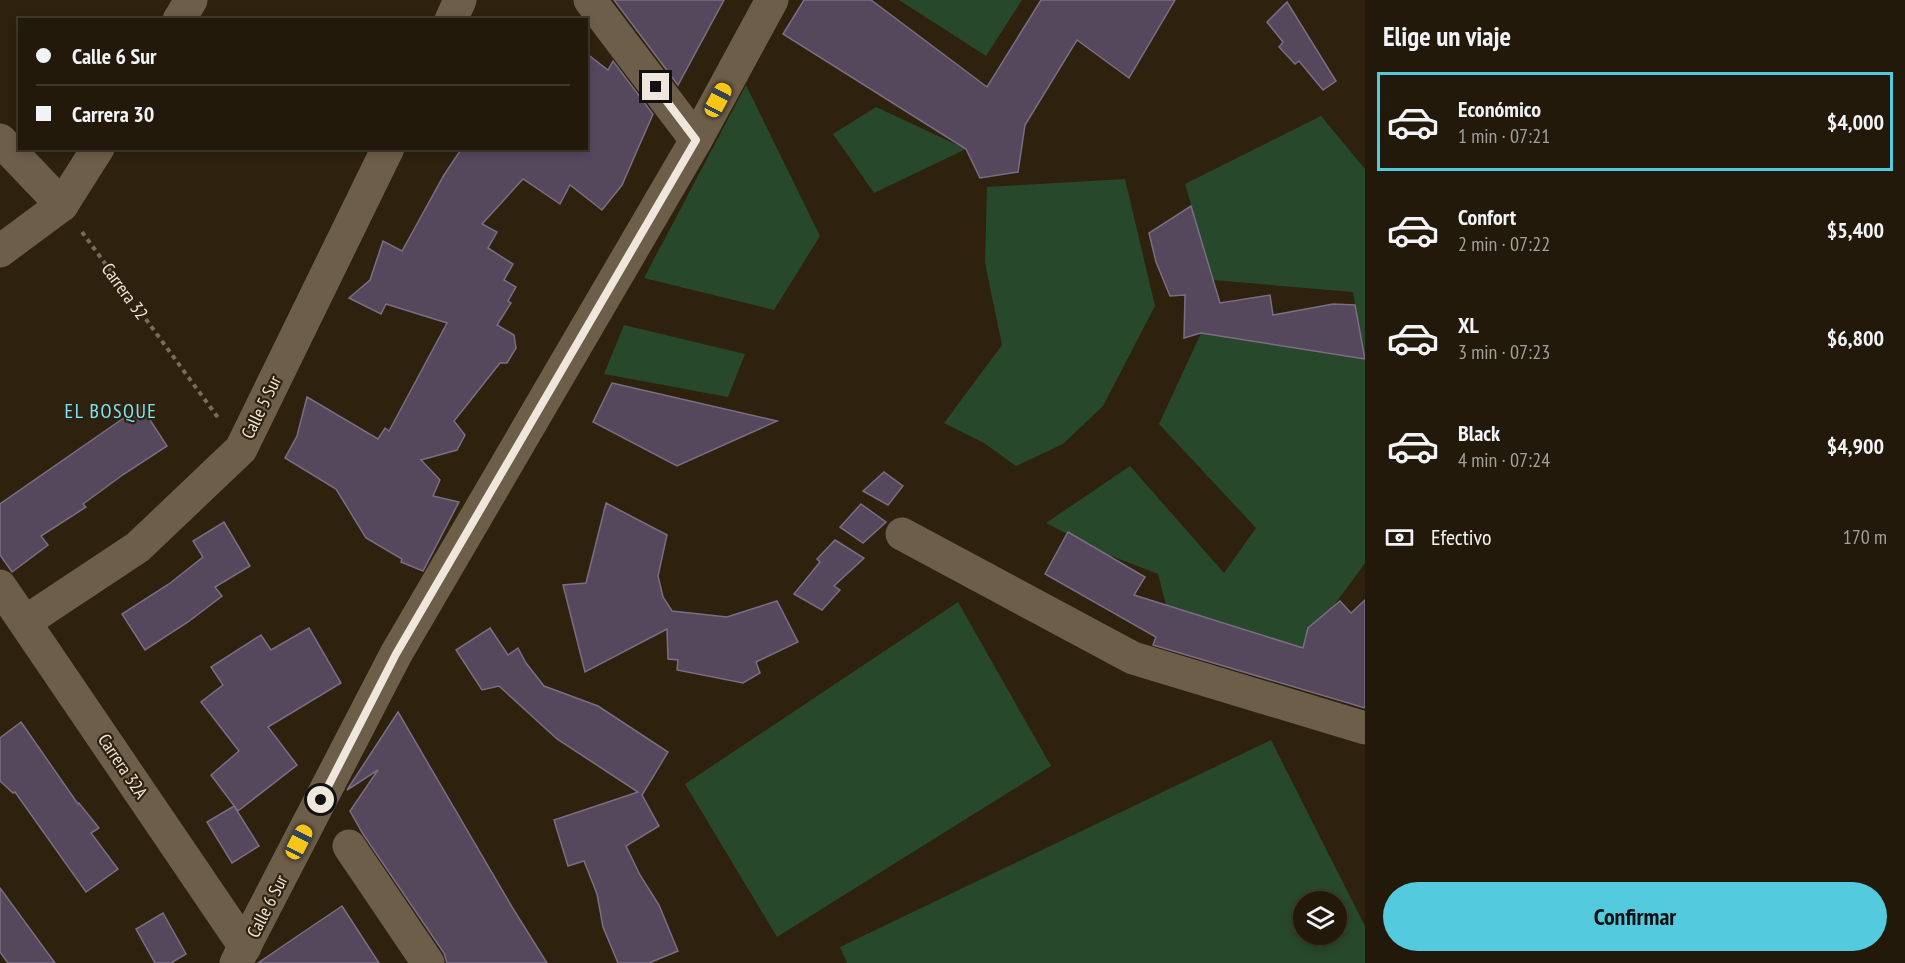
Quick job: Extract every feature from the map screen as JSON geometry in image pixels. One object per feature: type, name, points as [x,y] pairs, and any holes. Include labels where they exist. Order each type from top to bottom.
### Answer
[{"type":"street","points":[[180,18],[192,0]]},
{"type":"street","points":[[452,18],[460,0]]},
{"type":"street","points":[[590,0],[696,140]]},
{"type":"street","name":"Calle 6 Sur","points":[[241,955],[396,654],[696,140],[772,0]]},
{"type":"street","points":[[0,140],[62,205]]},
{"type":"street","points":[[0,251],[62,205],[97,150]]},
{"type":"street","name":"Calle 5 Sur","points":[[25,622],[138,547],[241,449],[387,150]]},
{"type":"street","points":[[902,534],[1133,658],[1365,728]]},
{"type":"street","name":"Carrera 32A","points":[[0,586],[241,955]]},
{"type":"street","points":[[349,846],[428,963]]},
{"type":"path","name":"Carrera 32","points":[[62,205],[241,449]]},
{"type":"green space","points":[[899,0],[1022,0],[986,56]]},
{"type":"green space","points":[[746,85],[820,236],[774,310],[644,278]]},
{"type":"green space","points":[[876,107],[966,149],[874,193],[833,134]]},
{"type":"green space","points":[[1321,116],[1365,169],[1365,357],[1353,292],[1213,280],[1185,184]]},
{"type":"green space","points":[[1125,179],[1155,306],[1103,406],[1063,444],[1016,466],[984,443],[944,423],[1002,345],[985,263],[987,187]]},
{"type":"green space","points":[[624,325],[745,354],[728,397],[604,374]]},
{"type":"green space","points":[[1201,333],[1365,359],[1365,563],[1303,648],[1166,605],[1158,574],[1106,554],[1046,523],[1130,466],[1224,573],[1256,528],[1159,424]]},
{"type":"green space","points":[[958,602],[1051,766],[777,937],[685,784]]},
{"type":"green space","points":[[1271,740],[1365,926],[1365,963],[847,963],[840,947]]},
{"type":"building","points":[[614,0],[724,0],[678,85]]},
{"type":"building","points":[[804,0],[871,0],[987,87],[1041,0],[1175,0],[1129,78],[1077,40],[1025,125],[1018,172],[980,178],[966,149],[783,34]]},
{"type":"building","points":[[1287,2],[1336,81],[1323,90],[1299,61],[1295,64],[1279,47],[1283,42],[1267,22]]},
{"type":"building","points":[[588,55],[608,70],[613,61],[653,114],[622,185],[602,210],[570,185],[560,204],[523,179],[482,224],[497,232],[488,248],[513,264],[504,280],[516,287],[508,301],[511,303],[497,325],[514,335],[516,348],[507,363],[500,363],[454,421],[465,435],[457,450],[421,460],[440,480],[433,496],[459,502],[423,571],[401,562],[402,559],[366,538],[336,489],[285,458],[297,436],[307,397],[378,439],[385,428],[389,431],[447,323],[386,304],[381,314],[349,298],[370,280],[383,241],[402,251],[444,175],[461,150],[588,150]]},
{"type":"building","points":[[1191,206],[1220,303],[1270,295],[1273,315],[1333,304],[1355,305],[1365,359],[1201,333],[1184,338],[1185,295],[1170,296],[1156,262],[1149,233]]},
{"type":"building","points":[[612,383],[777,421],[677,466],[593,422]]},
{"type":"building","points":[[141,406],[167,446],[83,504],[86,507],[41,536],[48,545],[12,572],[0,555],[0,504]]},
{"type":"building","points":[[884,472],[903,486],[888,505],[863,491]]},
{"type":"building","points":[[606,503],[667,535],[658,576],[663,597],[672,611],[727,617],[777,601],[798,642],[756,662],[760,673],[743,683],[677,670],[678,660],[668,659],[667,629],[585,672],[563,585],[586,583]]},
{"type":"building","points":[[861,504],[886,522],[863,543],[840,527]]},
{"type":"building","points":[[224,522],[250,566],[215,587],[222,596],[145,650],[122,614],[169,584],[203,557],[193,541]]},
{"type":"building","points":[[1068,532],[1145,577],[1134,595],[1303,648],[1308,628],[1340,601],[1351,613],[1365,600],[1365,708],[1153,645],[1156,637],[1045,574]]},
{"type":"building","points":[[835,540],[864,558],[834,586],[840,590],[822,610],[794,594],[820,562],[817,559]]},
{"type":"building","points":[[309,628],[341,683],[268,727],[297,765],[238,811],[211,775],[239,751],[201,702],[223,685],[211,667],[261,635],[271,650]]},
{"type":"building","points":[[490,628],[508,655],[518,648],[526,663],[544,686],[598,706],[668,752],[642,795],[659,826],[626,846],[640,875],[659,905],[678,951],[649,963],[618,963],[603,927],[597,894],[584,861],[568,866],[554,820],[638,792],[557,739],[499,686],[482,690],[456,650]]},
{"type":"building","points":[[398,712],[547,963],[447,963],[444,953],[363,834],[350,811],[378,770],[347,790]]},
{"type":"building","points":[[21,722],[78,804],[99,828],[91,833],[118,869],[86,892],[15,792],[13,793],[0,781],[0,738]]},
{"type":"building","points":[[234,806],[259,846],[232,863],[207,822]]},
{"type":"building","points":[[0,888],[55,963],[8,963],[0,952]]},
{"type":"building","points":[[342,906],[379,963],[258,963],[302,933]]},
{"type":"building","points":[[163,913],[186,954],[171,963],[155,963],[136,929]]},
{"type":"district","name":"EL BOSQUE","points":[[111,411]]},
{"type":"route","points":[[321,800],[396,654],[696,140],[656,87]]}]
